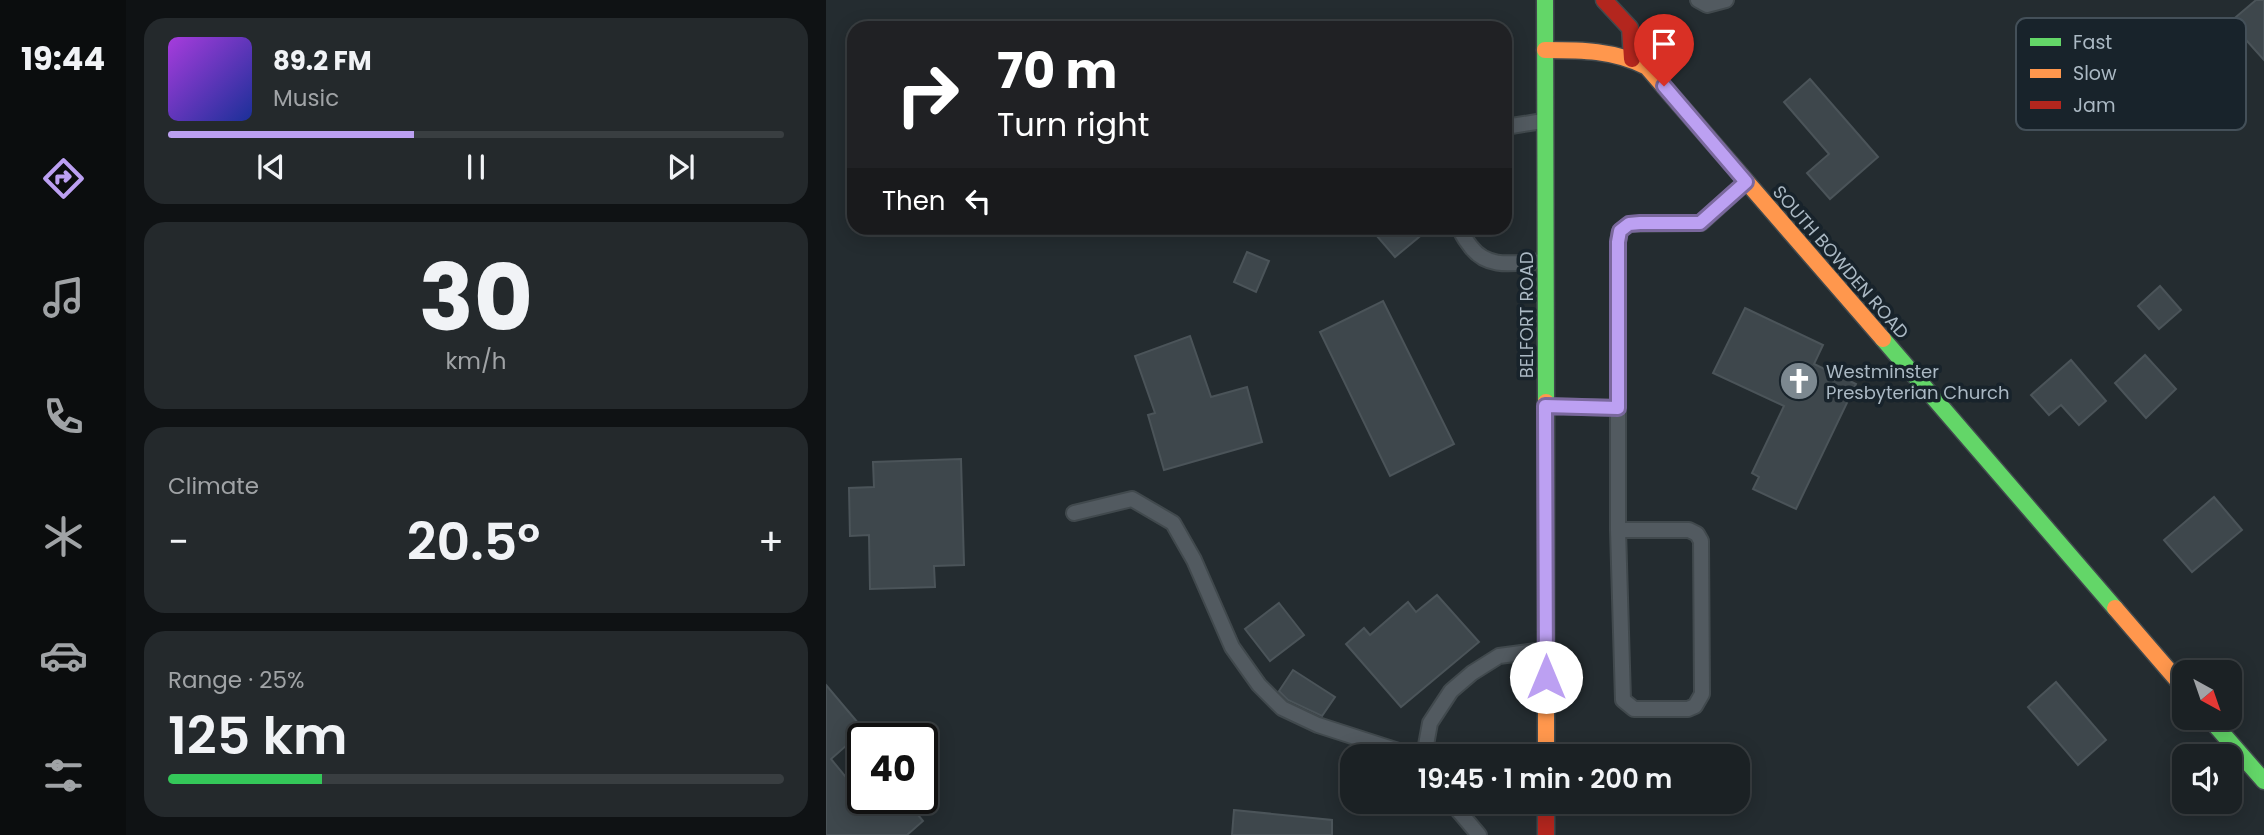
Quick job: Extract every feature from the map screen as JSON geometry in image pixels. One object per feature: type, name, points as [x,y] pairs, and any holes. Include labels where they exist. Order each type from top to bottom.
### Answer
[{"type":"main road","name":"BELFORT ROAD","points":[[1545,0],[1546,744]]},
{"type":"main road","points":[[1604,0],[1630,28],[1632,59]]},
{"type":"main road","name":"SOUTH BOWDEN ROAD","points":[[1545,50],[1604,50],[1632,59],[1647,68],[2172,674]]},
{"type":"main road","points":[[2219,730],[2264,781]]},
{"type":"main road","points":[[1546,814],[1546,835]]},
{"type":"lane","points":[[1698,0],[1707,5],[1726,0]]},
{"type":"lane","points":[[1512,126],[1544,121]]},
{"type":"lane","points":[[1618,530],[1689,530],[1701,541],[1702,694],[1695,706],[1688,709],[1634,709],[1623,700],[1618,530],[1618,242],[1620,231],[1629,224],[1700,223],[1746,182]]},
{"type":"lane","points":[[1462,235],[1478,257],[1492,263],[1545,261]]},
{"type":"lane","points":[[1545,406],[1618,408]]},
{"type":"lane","points":[[1079,512],[1132,499],[1173,523],[1194,560],[1232,647],[1259,685],[1282,708],[1318,725],[1377,744]]},
{"type":"lane","points":[[1426,744],[1430,723],[1451,691],[1472,673],[1499,656],[1546,650]]},
{"type":"lane","points":[[1461,814],[1479,835]]},
{"type":"building","points":[[2256,0],[2264,0],[2264,60],[2246,40],[2246,18],[2235,18]]},
{"type":"building","points":[[1810,79],[1878,157],[1830,199],[1807,173],[1829,154],[1784,102]]},
{"type":"building","points":[[1376,235],[1422,235],[1395,257]]},
{"type":"building","points":[[1247,252],[1269,261],[1256,292],[1234,282]]},
{"type":"building","points":[[2160,286],[2181,310],[2159,329],[2138,306]]},
{"type":"building","points":[[1383,301],[1454,444],[1390,476],[1320,332]]},
{"type":"building","points":[[1745,308],[1823,345],[1814,364],[1856,384],[1796,509],[1753,489],[1759,477],[1752,473],[1784,406],[1713,373]]},
{"type":"building","points":[[1190,336],[1211,397],[1247,387],[1262,442],[1164,470],[1148,415],[1155,413],[1135,356]]},
{"type":"building","points":[[2145,355],[2176,389],[2146,418],[2115,383]]},
{"type":"building","points":[[2071,360],[2106,401],[2079,425],[2061,405],[2049,415],[2031,395]]},
{"type":"building","points":[[961,459],[964,565],[934,566],[935,587],[870,589],[869,535],[850,536],[849,488],[874,487],[873,462]]},
{"type":"building","points":[[2214,497],[2242,530],[2192,572],[2164,540]]},
{"type":"building","points":[[1437,595],[1479,642],[1401,707],[1346,644],[1364,628],[1370,635],[1408,602],[1416,612]]},
{"type":"building","points":[[1279,603],[1304,635],[1270,661],[1245,629]]},
{"type":"building","points":[[1293,670],[1335,697],[1322,716],[1288,700],[1279,691]]},
{"type":"building","points":[[2056,682],[2106,740],[2078,765],[2028,707]]},
{"type":"building","points":[[826,685],[858,723],[847,723],[847,745],[831,759],[847,778],[847,814],[917,814],[923,821],[907,835],[826,835]]},
{"type":"building","points":[[1234,810],[1332,820],[1332,835],[1232,835]]},
{"type":"traffic: fast","points":[[1545,0],[1546,402]]},
{"type":"traffic: fast","points":[[1883,339],[2115,608]]},
{"type":"traffic: fast","points":[[2219,730],[2264,781]]},
{"type":"traffic: slow","points":[[1545,50],[1610,54],[1647,67],[1883,339]]},
{"type":"traffic: slow","points":[[1546,402],[1546,744]]},
{"type":"traffic: slow","points":[[2115,608],[2172,674]]},
{"type":"traffic: jam","points":[[1604,0],[1630,28],[1632,59]]},
{"type":"traffic: jam","points":[[1546,814],[1546,835]]},
{"type":"place","name":"Westminster Presbyterian Church","points":[[1799,381]]},
{"type":"route","points":[[1546,677],[1545,406],[1618,408],[1620,231],[1629,224],[1700,223],[1746,182],[1664,86]]}]
